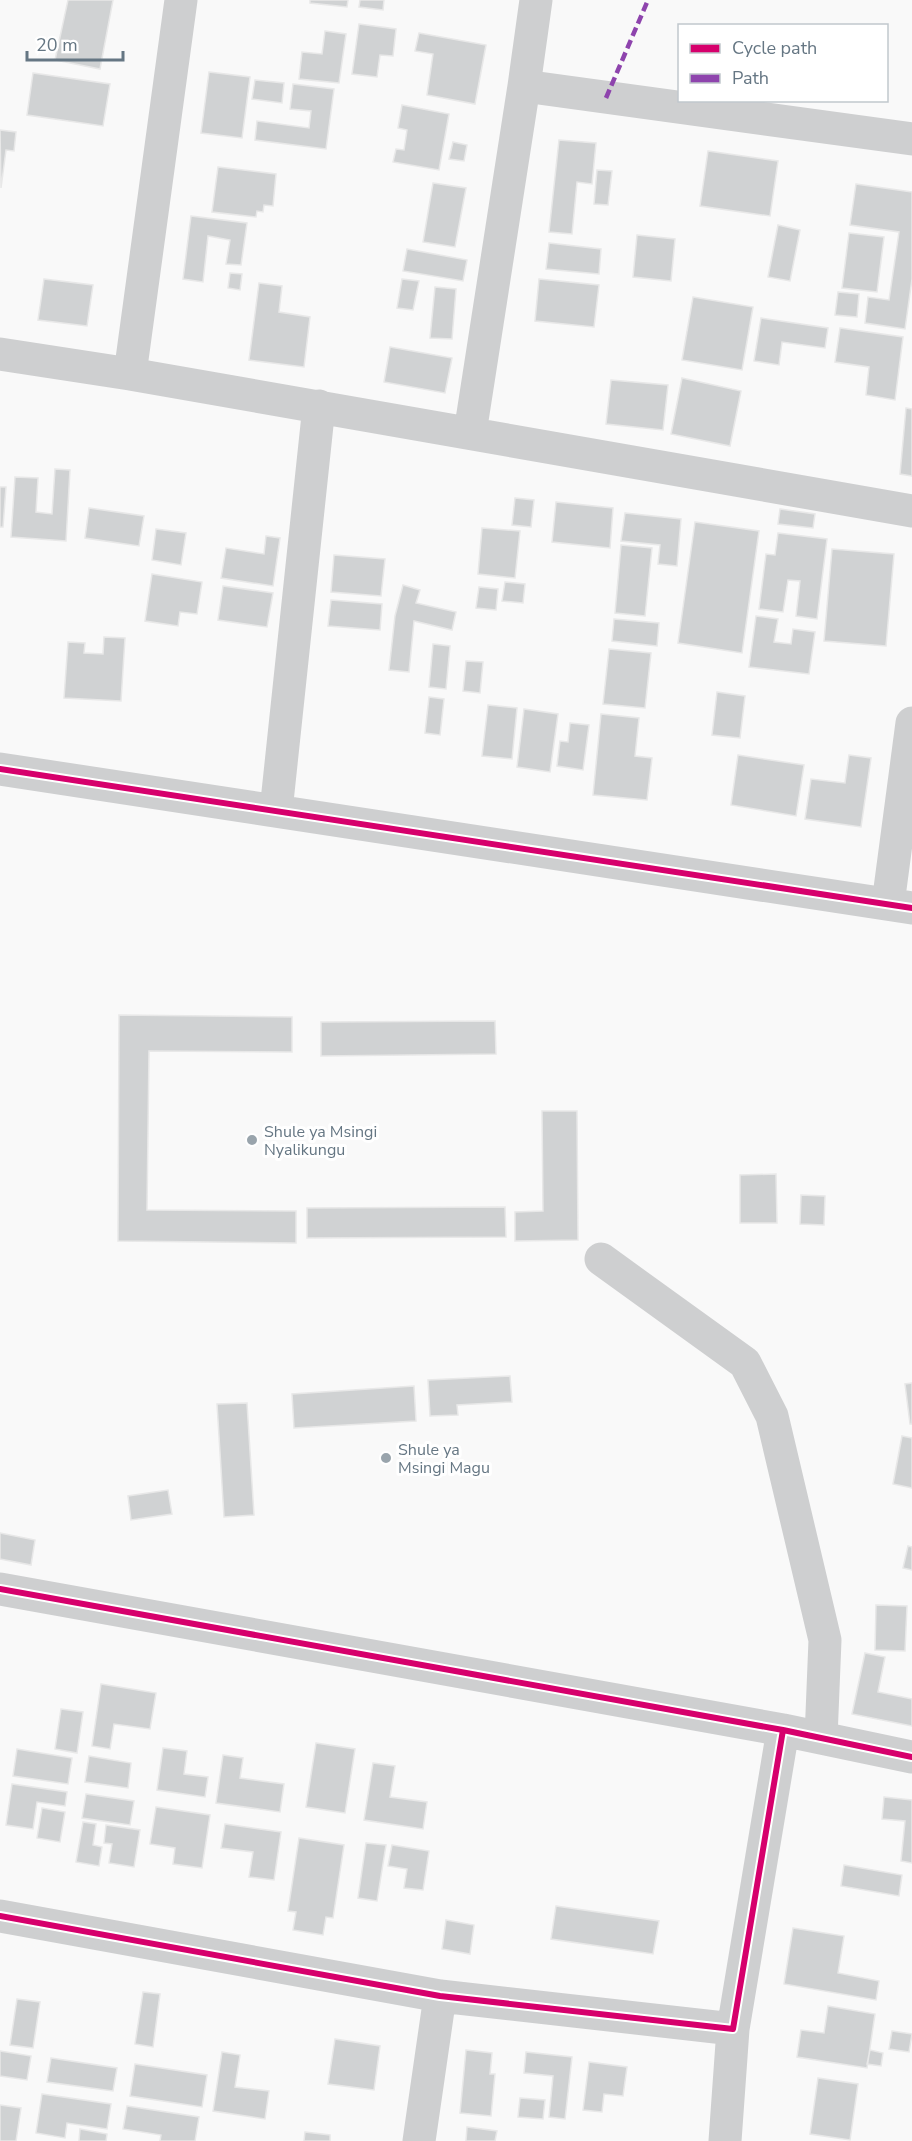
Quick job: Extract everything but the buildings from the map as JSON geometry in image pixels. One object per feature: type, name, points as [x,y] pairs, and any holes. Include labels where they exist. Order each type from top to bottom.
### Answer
[{"type":"street","points":[[130,374],[181,0]]},
{"type":"street","points":[[470,433],[536,0]]},
{"type":"street","points":[[524,86],[912,139]]},
{"type":"street","points":[[0,354],[319,406],[912,511]]},
{"type":"street","points":[[276,811],[319,406]]},
{"type":"street","points":[[0,769],[900,906],[912,723]]},
{"type":"street","points":[[601,1260],[745,1364],[772,1416],[825,1640],[821,1738]]},
{"type":"street","points":[[0,1589],[783,1730],[912,1757]]},
{"type":"street","points":[[725,2141],[734,2029],[783,1730]]},
{"type":"street","points":[[0,1917],[440,1996],[734,2029]]},
{"type":"street","points":[[419,2141],[440,1996]]},
{"type":"marked path","points":[[606,98],[648,0]]},
{"type":"cycle path","points":[[0,769],[912,908]]},
{"type":"cycle path","points":[[0,1589],[783,1730],[912,1757]]},
{"type":"cycle path","points":[[0,1916],[440,1996],[733,2029],[783,1730]]},
{"type":"place","name":"Shule ya Msingi Nyalikungu","points":[[252,1140]]},
{"type":"place","name":"Shule ya Msingi Magu","points":[[386,1458]]}]
